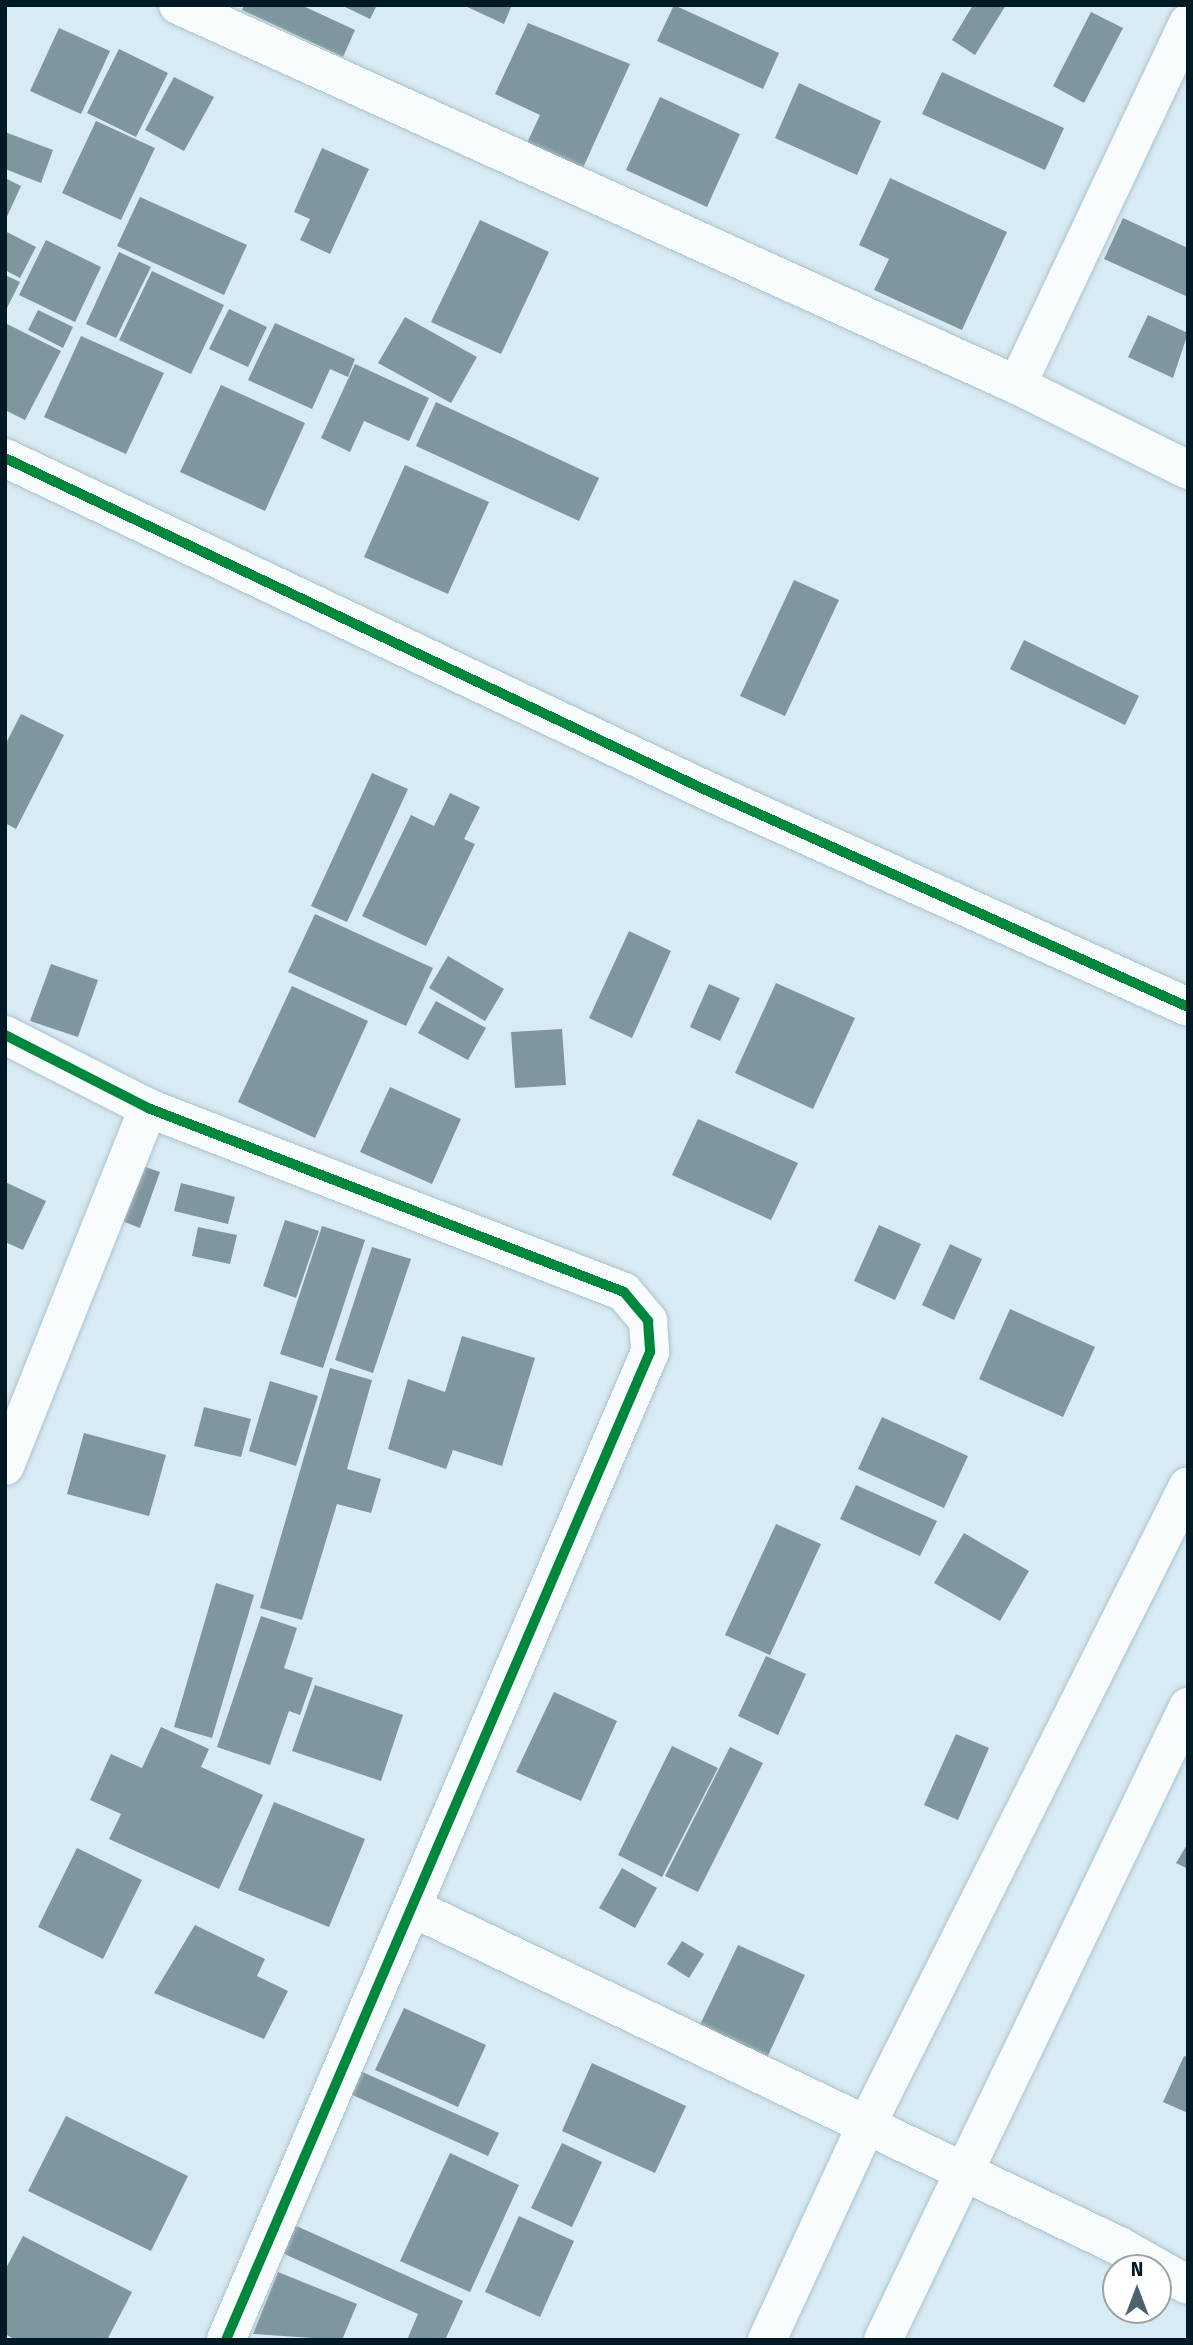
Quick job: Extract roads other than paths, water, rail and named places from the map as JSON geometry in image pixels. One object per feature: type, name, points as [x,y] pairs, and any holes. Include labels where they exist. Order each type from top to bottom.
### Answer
[{"type":"street","points":[[187,7],[1017,385],[1188,470]]},
{"type":"street","points":[[1017,385],[1188,23]]},
{"type":"street","points":[[5,458],[699,787],[1188,1007]]},
{"type":"street","points":[[5,1035],[148,1108],[624,1292],[648,1321],[650,1352],[226,2340]]},
{"type":"street","points":[[5,1466],[148,1108]]},
{"type":"street","points":[[767,2340],[866,2126],[1188,1486]]},
{"type":"street","points":[[883,2340],[1188,1707]]},
{"type":"street","points":[[413,1908],[866,2126],[1188,2285]]}]
